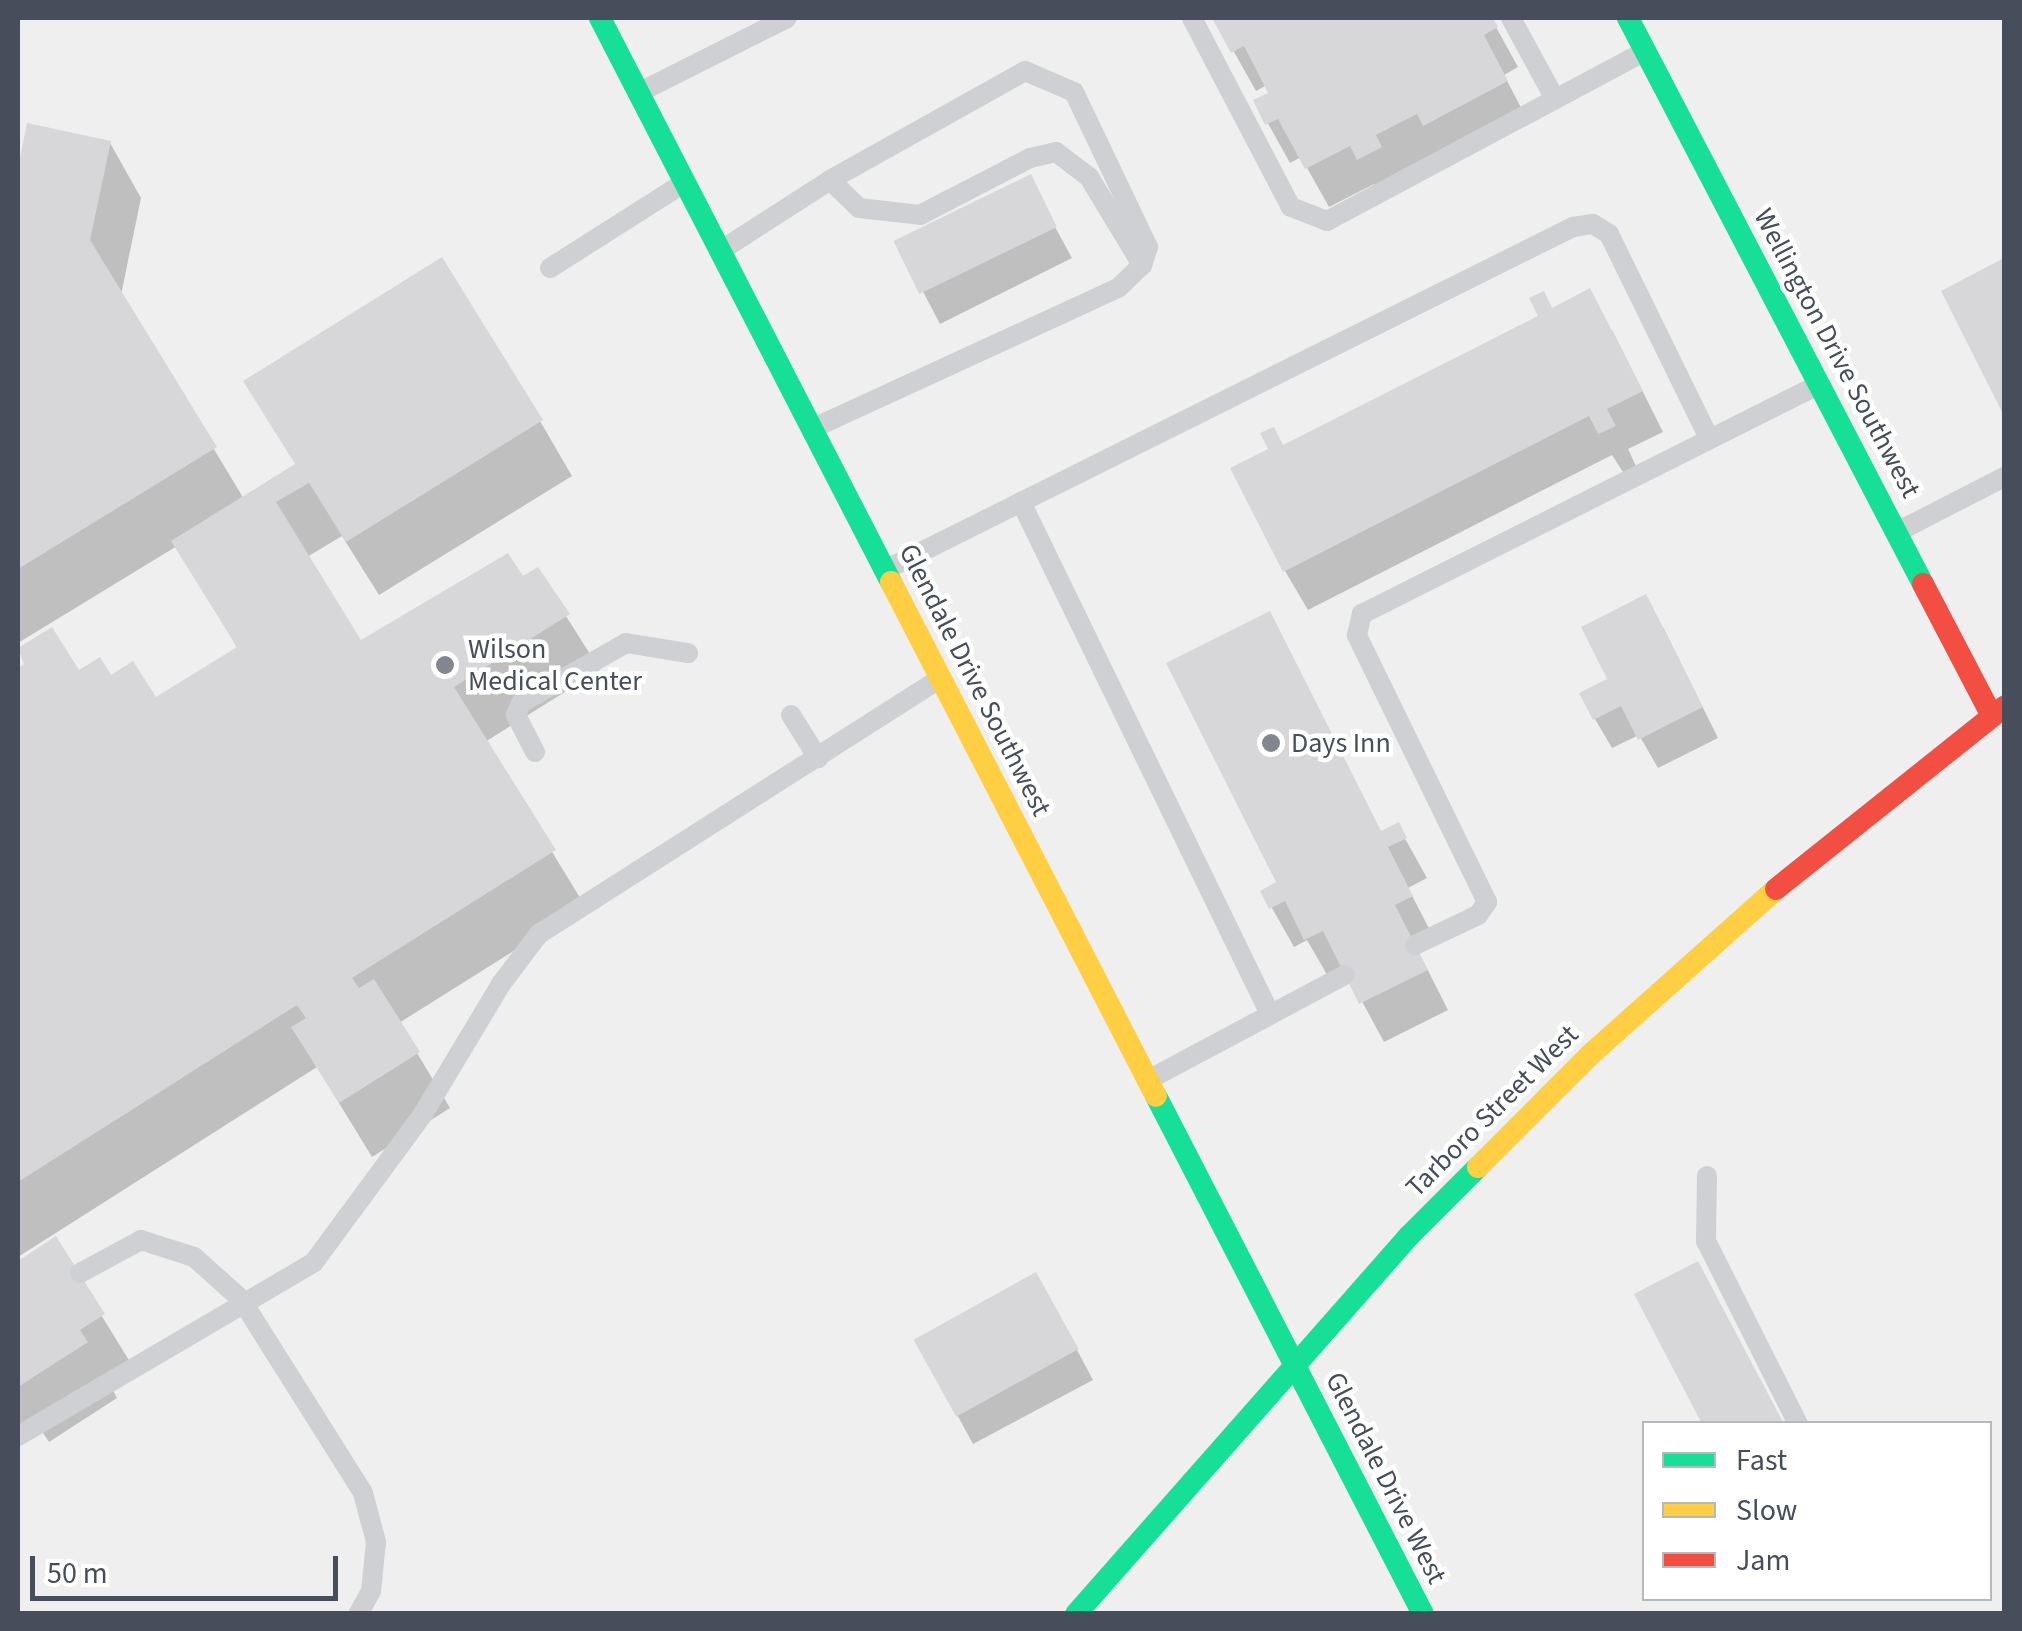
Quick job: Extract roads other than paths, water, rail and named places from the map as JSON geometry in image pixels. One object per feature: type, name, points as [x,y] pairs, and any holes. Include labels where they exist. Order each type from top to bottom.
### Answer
[{"type":"street","name":"Glendale Drive Southwest","points":[[600,18],[1296,1370]]},
{"type":"street","name":"Wellington Drive Southwest","points":[[1628,18],[1897,532],[1998,712]]},
{"type":"street","name":"Tarboro Street West","points":[[1076,1614],[1296,1370],[1409,1236],[1592,1054],[1801,867],[1998,712]]},
{"type":"street","name":"Glendale Drive West","points":[[1296,1370],[1423,1614]]},
{"type":"lane","points":[[639,92],[747,26],[787,18]]},
{"type":"lane","points":[[1192,18],[1291,207],[1328,220],[1646,51]]},
{"type":"lane","points":[[1512,18],[1555,100]]},
{"type":"lane","points":[[720,251],[830,180],[1025,71],[1074,92],[1148,246],[1142,264],[1118,288],[812,429]]},
{"type":"lane","points":[[830,180],[859,208],[920,214],[1030,158],[1056,152],[1089,178],[1142,264]]},
{"type":"lane","points":[[550,268],[685,183]]},
{"type":"lane","points":[[885,570],[1573,227],[1593,224],[1610,234],[1709,438]]},
{"type":"lane","points":[[1415,945],[1478,915],[1487,902],[1358,635],[1362,614],[1820,384]]},
{"type":"lane","points":[[1897,532],[2004,477]]},
{"type":"lane","points":[[1021,502],[1270,1014]]},
{"type":"lane","points":[[535,752],[516,715],[521,703],[626,643],[688,653]]},
{"type":"lane","points":[[18,1436],[242,1300],[314,1262],[423,1114],[501,984],[539,934],[941,678]]},
{"type":"lane","points":[[791,715],[818,758]]},
{"type":"lane","points":[[1148,1080],[1345,975]]},
{"type":"lane","points":[[1707,1176],[1706,1241],[1796,1421]]},
{"type":"lane","points":[[80,1274],[141,1240],[194,1256],[242,1300],[363,1493],[376,1542],[371,1592],[358,1614]]},
{"type":"place","name":"Wilson Medical Center","points":[[445,665]]},
{"type":"place","name":"Days Inn","points":[[1271,743]]}]
